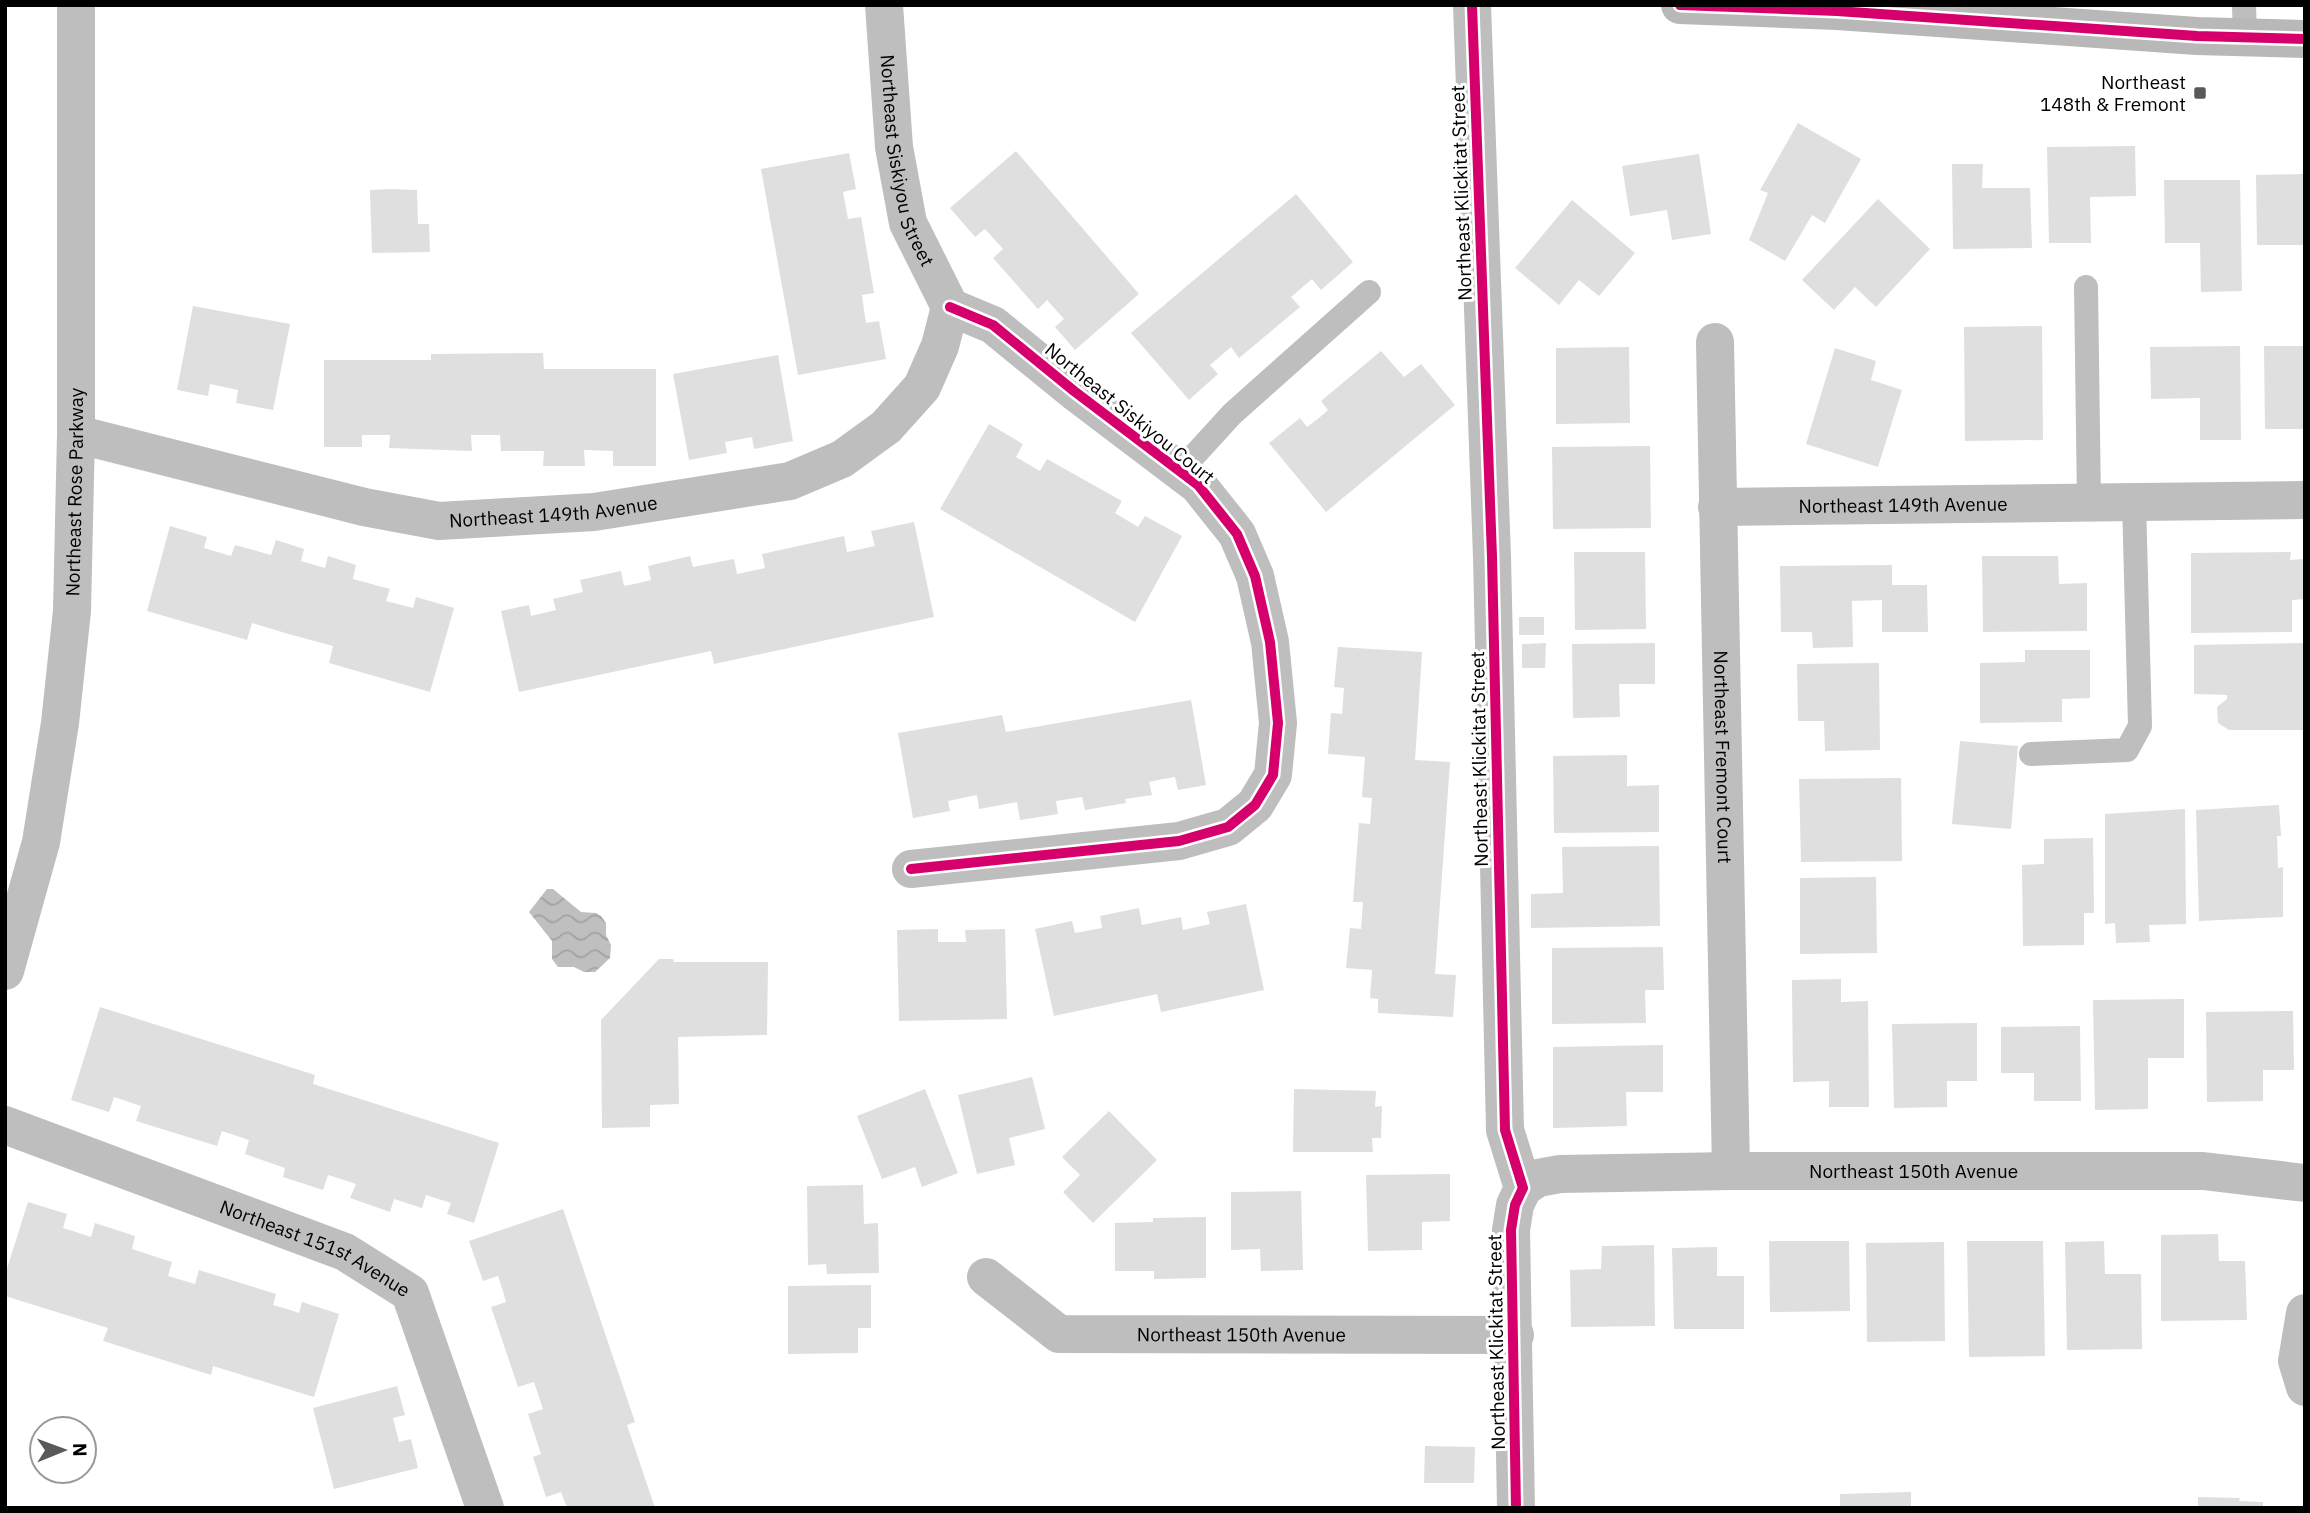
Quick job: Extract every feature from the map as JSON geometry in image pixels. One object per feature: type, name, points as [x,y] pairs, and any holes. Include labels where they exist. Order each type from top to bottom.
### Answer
[{"type":"main road","points":[[1680,5],[2245,22],[2305,39]]},
{"type":"street","name":"Northeast Rose Parkway","points":[[5,971],[41,842],[60,723],[72,611],[76,434],[76,5]]},
{"type":"street","name":"Northeast Siskiyou Street","points":[[884,5],[894,147],[908,223],[950,307]]},
{"type":"street","name":"Northeast Klickitat Street","points":[[1472,5],[1492,557],[1506,1130],[1523,1188],[1515,1205],[1511,1230],[1516,1508]]},
{"type":"street","name":"Northeast 149th Avenue","points":[[76,434],[364,507],[439,521],[594,512],[790,481],[842,459],[886,427],[922,387],[940,346],[950,307]]},
{"type":"street","name":"Northeast Siskiyou Court","points":[[911,869],[1179,841],[1228,827],[1255,805],[1273,775],[1278,723],[1270,642],[1255,576],[1237,534],[1198,485],[1074,391],[993,325],[950,307]]},
{"type":"street","name":"Northeast Fremont Court","points":[[1716,342],[1731,1171]]},
{"type":"street","name":"Northeast 149th Avenue","points":[[1717,507],[2305,500]]},
{"type":"street","name":"Northeast 151st Avenue","points":[[5,1125],[345,1252],[410,1293],[485,1508]]},
{"type":"street","name":"Northeast 150th Avenue","points":[[1523,1188],[1538,1178],[1560,1174],[1731,1171],[2203,1171],[2305,1183]]},
{"type":"street","name":"Northeast 150th Avenue","points":[[986,1277],[1059,1334],[1514,1335]]},
{"type":"street","points":[[2305,1313],[2297,1361],[2305,1387]]},
{"type":"lane","points":[[2086,288],[2089,503]]},
{"type":"lane","points":[[1180,471],[1231,414],[1369,292]]},
{"type":"lane","points":[[2031,754],[2127,750],[2140,726],[2134,502]]},
{"type":"water","points":[[547,889],[553,889],[581,912],[596,913],[606,923],[606,935],[611,945],[610,958],[595,972],[584,972],[574,967],[558,967],[552,959],[552,941],[529,912]]},
{"type":"building","points":[[1798,123],[1861,159],[1825,223],[1812,215],[1785,261],[1749,240],[1768,193],[1760,190]]},
{"type":"building","points":[[2135,146],[2136,196],[2090,197],[2091,243],[2049,243],[2047,147]]},
{"type":"building","points":[[1016,151],[1139,294],[1075,350],[1055,327],[1064,319],[1047,300],[1038,309],[993,258],[1003,249],[985,229],[975,237],[950,208]]},
{"type":"building","points":[[849,153],[856,189],[843,192],[848,219],[861,217],[874,293],[862,295],[866,323],[879,321],[886,359],[798,375],[761,169]]},
{"type":"building","points":[[1699,154],[1711,234],[1672,240],[1667,210],[1630,216],[1622,166]]},
{"type":"building","points":[[1952,164],[1983,164],[1982,188],[2030,188],[2032,248],[1953,249]]},
{"type":"building","points":[[2305,174],[2305,245],[2257,245],[2256,175]]},
{"type":"building","points":[[2164,180],[2240,180],[2242,291],[2201,292],[2200,243],[2165,243]]},
{"type":"building","points":[[370,190],[417,190],[418,224],[429,224],[430,252],[372,253]]},
{"type":"building","points":[[1296,194],[1353,262],[1321,290],[1312,279],[1291,297],[1300,307],[1239,358],[1231,347],[1210,365],[1218,374],[1189,400],[1131,333]]},
{"type":"building","points":[[1878,199],[1930,249],[1876,307],[1855,287],[1834,310],[1802,280]]},
{"type":"building","points":[[1572,200],[1635,253],[1599,296],[1579,280],[1559,305],[1515,268]]},
{"type":"building","points":[[193,306],[290,324],[273,410],[236,403],[238,390],[210,384],[208,396],[177,390]]},
{"type":"building","points":[[2042,326],[2043,440],[1965,441],[1964,327]]},
{"type":"building","points":[[2240,346],[2241,440],[2200,440],[2200,398],[2151,399],[2150,347]]},
{"type":"building","points":[[2264,346],[2305,346],[2305,429],[2265,429]]},
{"type":"building","points":[[1629,347],[1630,423],[1556,424],[1556,348]]},
{"type":"building","points":[[1835,348],[1876,361],[1871,380],[1902,390],[1878,467],[1806,444]]},
{"type":"building","points":[[1381,351],[1404,377],[1421,364],[1455,405],[1326,512],[1269,443],[1300,418],[1307,427],[1319,418],[1328,410],[1321,401]]},
{"type":"building","points":[[543,353],[544,369],[656,369],[656,466],[613,466],[613,451],[584,450],[585,466],[543,466],[544,451],[501,451],[500,435],[471,435],[472,451],[389,448],[390,435],[362,435],[362,447],[324,447],[324,360],[431,360],[431,354]]},
{"type":"building","points":[[778,355],[793,441],[754,449],[752,437],[725,442],[727,453],[689,460],[673,374]]},
{"type":"building","points":[[989,424],[1023,444],[1016,457],[1040,471],[1047,459],[1122,501],[1115,513],[1138,527],[1145,516],[1182,536],[1135,622],[940,509]]},
{"type":"building","points":[[1650,446],[1651,528],[1553,529],[1552,447]]},
{"type":"building","points":[[914,522],[934,617],[714,664],[711,651],[519,692],[501,611],[529,605],[531,616],[556,610],[553,599],[583,592],[580,580],[621,571],[624,586],[639,583],[651,580],[648,566],[690,556],[693,567],[734,559],[737,574],[765,568],[762,554],[844,536],[847,552],[875,546],[871,531]]},
{"type":"building","points":[[170,526],[207,537],[204,548],[231,556],[235,545],[271,555],[276,540],[304,549],[301,561],[325,568],[328,556],[356,565],[353,579],[390,589],[386,601],[413,608],[416,597],[454,608],[430,692],[329,663],[333,646],[252,623],[247,640],[147,611]]},
{"type":"building","points":[[1574,552],[1645,552],[1646,629],[1575,630]]},
{"type":"building","points":[[2291,552],[2290,560],[2304,559],[2305,583],[2305,599],[2292,600],[2292,632],[2191,633],[2191,553]]},
{"type":"building","points":[[1982,556],[2058,556],[2059,584],[2087,583],[2087,631],[1983,632]]},
{"type":"building","points":[[1892,565],[1892,585],[1927,585],[1928,632],[1882,632],[1882,600],[1852,601],[1853,647],[1813,648],[1812,632],[1781,632],[1780,566]]},
{"type":"building","points":[[1519,617],[1544,617],[1544,635],[1519,635]]},
{"type":"building","points":[[1546,643],[1545,668],[1522,668],[1522,644]]},
{"type":"building","points":[[1655,643],[1655,684],[1619,684],[1620,717],[1573,718],[1572,644]]},
{"type":"building","points":[[2305,643],[2305,730],[2229,730],[2218,723],[2217,707],[2227,699],[2227,695],[2194,694],[2194,645]]},
{"type":"building","points":[[1338,647],[1422,652],[1415,760],[1450,762],[1435,974],[1456,975],[1453,1017],[1378,1013],[1378,999],[1370,998],[1372,970],[1346,968],[1350,928],[1361,929],[1363,902],[1353,902],[1359,823],[1370,824],[1372,798],[1362,797],[1365,757],[1328,754],[1331,713],[1342,714],[1344,688],[1334,687]]},
{"type":"building","points":[[2025,650],[2090,650],[2090,698],[2062,699],[2062,722],[1980,723],[1980,663],[2025,662]]},
{"type":"building","points":[[1879,663],[1880,750],[1825,751],[1824,721],[1798,721],[1797,664]]},
{"type":"building","points":[[1191,700],[1206,785],[1178,790],[1175,777],[1163,779],[1149,782],[1152,795],[1125,799],[1126,803],[1085,810],[1082,797],[1056,801],[1058,814],[1020,820],[1017,802],[979,809],[977,795],[948,801],[950,811],[913,818],[898,733],[1002,715],[1006,732]]},
{"type":"building","points":[[1960,741],[2018,746],[2011,829],[1952,824]]},
{"type":"building","points":[[1627,755],[1627,786],[1659,785],[1659,832],[1554,833],[1553,756]]},
{"type":"building","points":[[1901,778],[1902,861],[1801,862],[1799,779]]},
{"type":"building","points":[[2279,805],[2281,836],[2277,836],[2278,868],[2283,867],[2283,917],[2199,921],[2196,810]]},
{"type":"building","points":[[2185,809],[2186,924],[2149,925],[2150,942],[2116,943],[2115,923],[2105,924],[2105,814]]},
{"type":"building","points":[[2093,838],[2094,913],[2084,913],[2084,945],[2023,946],[2022,865],[2044,864],[2044,839]]},
{"type":"building","points":[[1659,846],[1660,926],[1531,928],[1531,894],[1563,893],[1562,847]]},
{"type":"building","points":[[1876,877],[1877,953],[1800,954],[1800,878]]},
{"type":"building","points":[[1246,904],[1264,990],[1161,1012],[1157,994],[1054,1016],[1035,929],[1072,921],[1075,933],[1102,928],[1100,916],[1139,908],[1142,925],[1181,917],[1183,930],[1210,924],[1207,912]]},
{"type":"building","points":[[938,929],[938,942],[966,942],[965,930],[1005,929],[1007,1019],[899,1021],[897,930]]},
{"type":"building","points":[[1663,947],[1664,990],[1645,990],[1646,1023],[1552,1024],[1552,948]]},
{"type":"building","points":[[659,959],[673,959],[674,962],[768,962],[767,1035],[678,1037],[679,1104],[650,1105],[650,1127],[602,1128],[601,1020]]},
{"type":"building","points":[[1841,979],[1841,1002],[1868,1001],[1869,1107],[1829,1107],[1829,1081],[1793,1082],[1792,980]]},
{"type":"building","points":[[2184,999],[2184,1058],[2148,1058],[2148,1109],[2095,1110],[2093,1000]]},
{"type":"building","points":[[100,1007],[315,1075],[313,1084],[499,1143],[474,1223],[447,1214],[451,1203],[426,1195],[422,1208],[394,1199],[390,1212],[350,1198],[356,1184],[341,1179],[328,1175],[323,1190],[283,1177],[285,1168],[245,1154],[249,1140],[222,1131],[217,1146],[136,1121],[141,1106],[114,1097],[109,1112],[71,1100]]},
{"type":"building","points":[[2293,1011],[2294,1070],[2263,1070],[2263,1101],[2207,1102],[2206,1012]]},
{"type":"building","points":[[1977,1023],[1977,1081],[1947,1081],[1947,1107],[1894,1108],[1892,1024]]},
{"type":"building","points":[[2080,1026],[2081,1101],[2034,1101],[2034,1073],[2001,1073],[2001,1027]]},
{"type":"building","points":[[1663,1045],[1663,1092],[1626,1092],[1627,1126],[1553,1128],[1553,1047]]},
{"type":"building","points":[[1032,1077],[1045,1129],[1009,1138],[1015,1165],[977,1174],[958,1095]]},
{"type":"building","points":[[925,1089],[958,1173],[922,1187],[915,1167],[882,1179],[857,1116]]},
{"type":"building","points":[[1294,1089],[1376,1091],[1375,1107],[1382,1106],[1381,1138],[1372,1138],[1373,1152],[1293,1152]]},
{"type":"building","points":[[1109,1111],[1157,1160],[1093,1223],[1063,1192],[1080,1175],[1062,1157]]},
{"type":"building","points":[[1450,1174],[1450,1221],[1422,1222],[1422,1250],[1368,1251],[1366,1175]]},
{"type":"building","points":[[863,1185],[864,1224],[878,1223],[879,1273],[827,1274],[826,1264],[808,1265],[807,1186]]},
{"type":"building","points":[[1301,1191],[1303,1270],[1261,1271],[1260,1249],[1231,1250],[1231,1192]]},
{"type":"building","points":[[28,1202],[67,1214],[63,1228],[91,1237],[95,1223],[135,1236],[132,1249],[172,1262],[168,1276],[195,1284],[199,1270],[276,1294],[273,1305],[299,1313],[302,1302],[339,1314],[314,1397],[213,1366],[211,1375],[103,1341],[108,1328],[5,1296],[5,1275]]},
{"type":"building","points":[[563,1209],[635,1422],[627,1425],[655,1508],[567,1508],[561,1492],[546,1497],[533,1457],[541,1454],[528,1414],[543,1409],[534,1382],[518,1387],[491,1307],[506,1302],[498,1276],[483,1281],[469,1241]]},
{"type":"building","points":[[1206,1217],[1206,1278],[1154,1279],[1154,1271],[1115,1271],[1115,1223],[1153,1222],[1153,1218]]},
{"type":"building","points":[[2218,1234],[2219,1261],[2245,1261],[2247,1320],[2161,1321],[2161,1235]]},
{"type":"building","points":[[1769,1241],[1849,1241],[1850,1311],[1770,1312]]},
{"type":"building","points":[[1967,1241],[2043,1241],[2045,1356],[1969,1357]]},
{"type":"building","points":[[2104,1241],[2105,1274],[2141,1274],[2142,1349],[2067,1350],[2065,1242]]},
{"type":"building","points":[[1944,1242],[1945,1341],[1867,1342],[1866,1243]]},
{"type":"building","points":[[1654,1245],[1655,1326],[1571,1327],[1570,1270],[1601,1269],[1602,1246]]},
{"type":"building","points":[[1717,1247],[1717,1276],[1744,1276],[1744,1329],[1674,1329],[1672,1248]]},
{"type":"building","points":[[871,1285],[871,1328],[858,1328],[858,1353],[788,1354],[788,1286]]},
{"type":"building","points":[[397,1386],[405,1415],[393,1418],[399,1442],[411,1439],[418,1468],[334,1489],[313,1408]]},
{"type":"building","points":[[1425,1446],[1475,1447],[1474,1483],[1424,1483]]},
{"type":"building","points":[[1911,1492],[1911,1508],[1840,1508],[1840,1494]]},
{"type":"building","points":[[2198,1497],[2240,1498],[2239,1501],[2263,1502],[2263,1508],[2198,1508]]},
{"type":"cycle path","points":[[1472,5],[1492,557],[1505,1130],[1523,1188],[1515,1205],[1511,1230],[1516,1508]]},
{"type":"cycle path","points":[[1680,5],[1837,11],[2197,36],[2305,39]]},
{"type":"cycle path","points":[[911,869],[1179,841],[1228,827],[1255,805],[1273,775],[1278,723],[1270,642],[1255,576],[1237,534],[1198,485],[1074,391],[993,325],[950,307]]},
{"type":"place","name":"Northeast 148th & Fremont","points":[[2200,93]]}]
